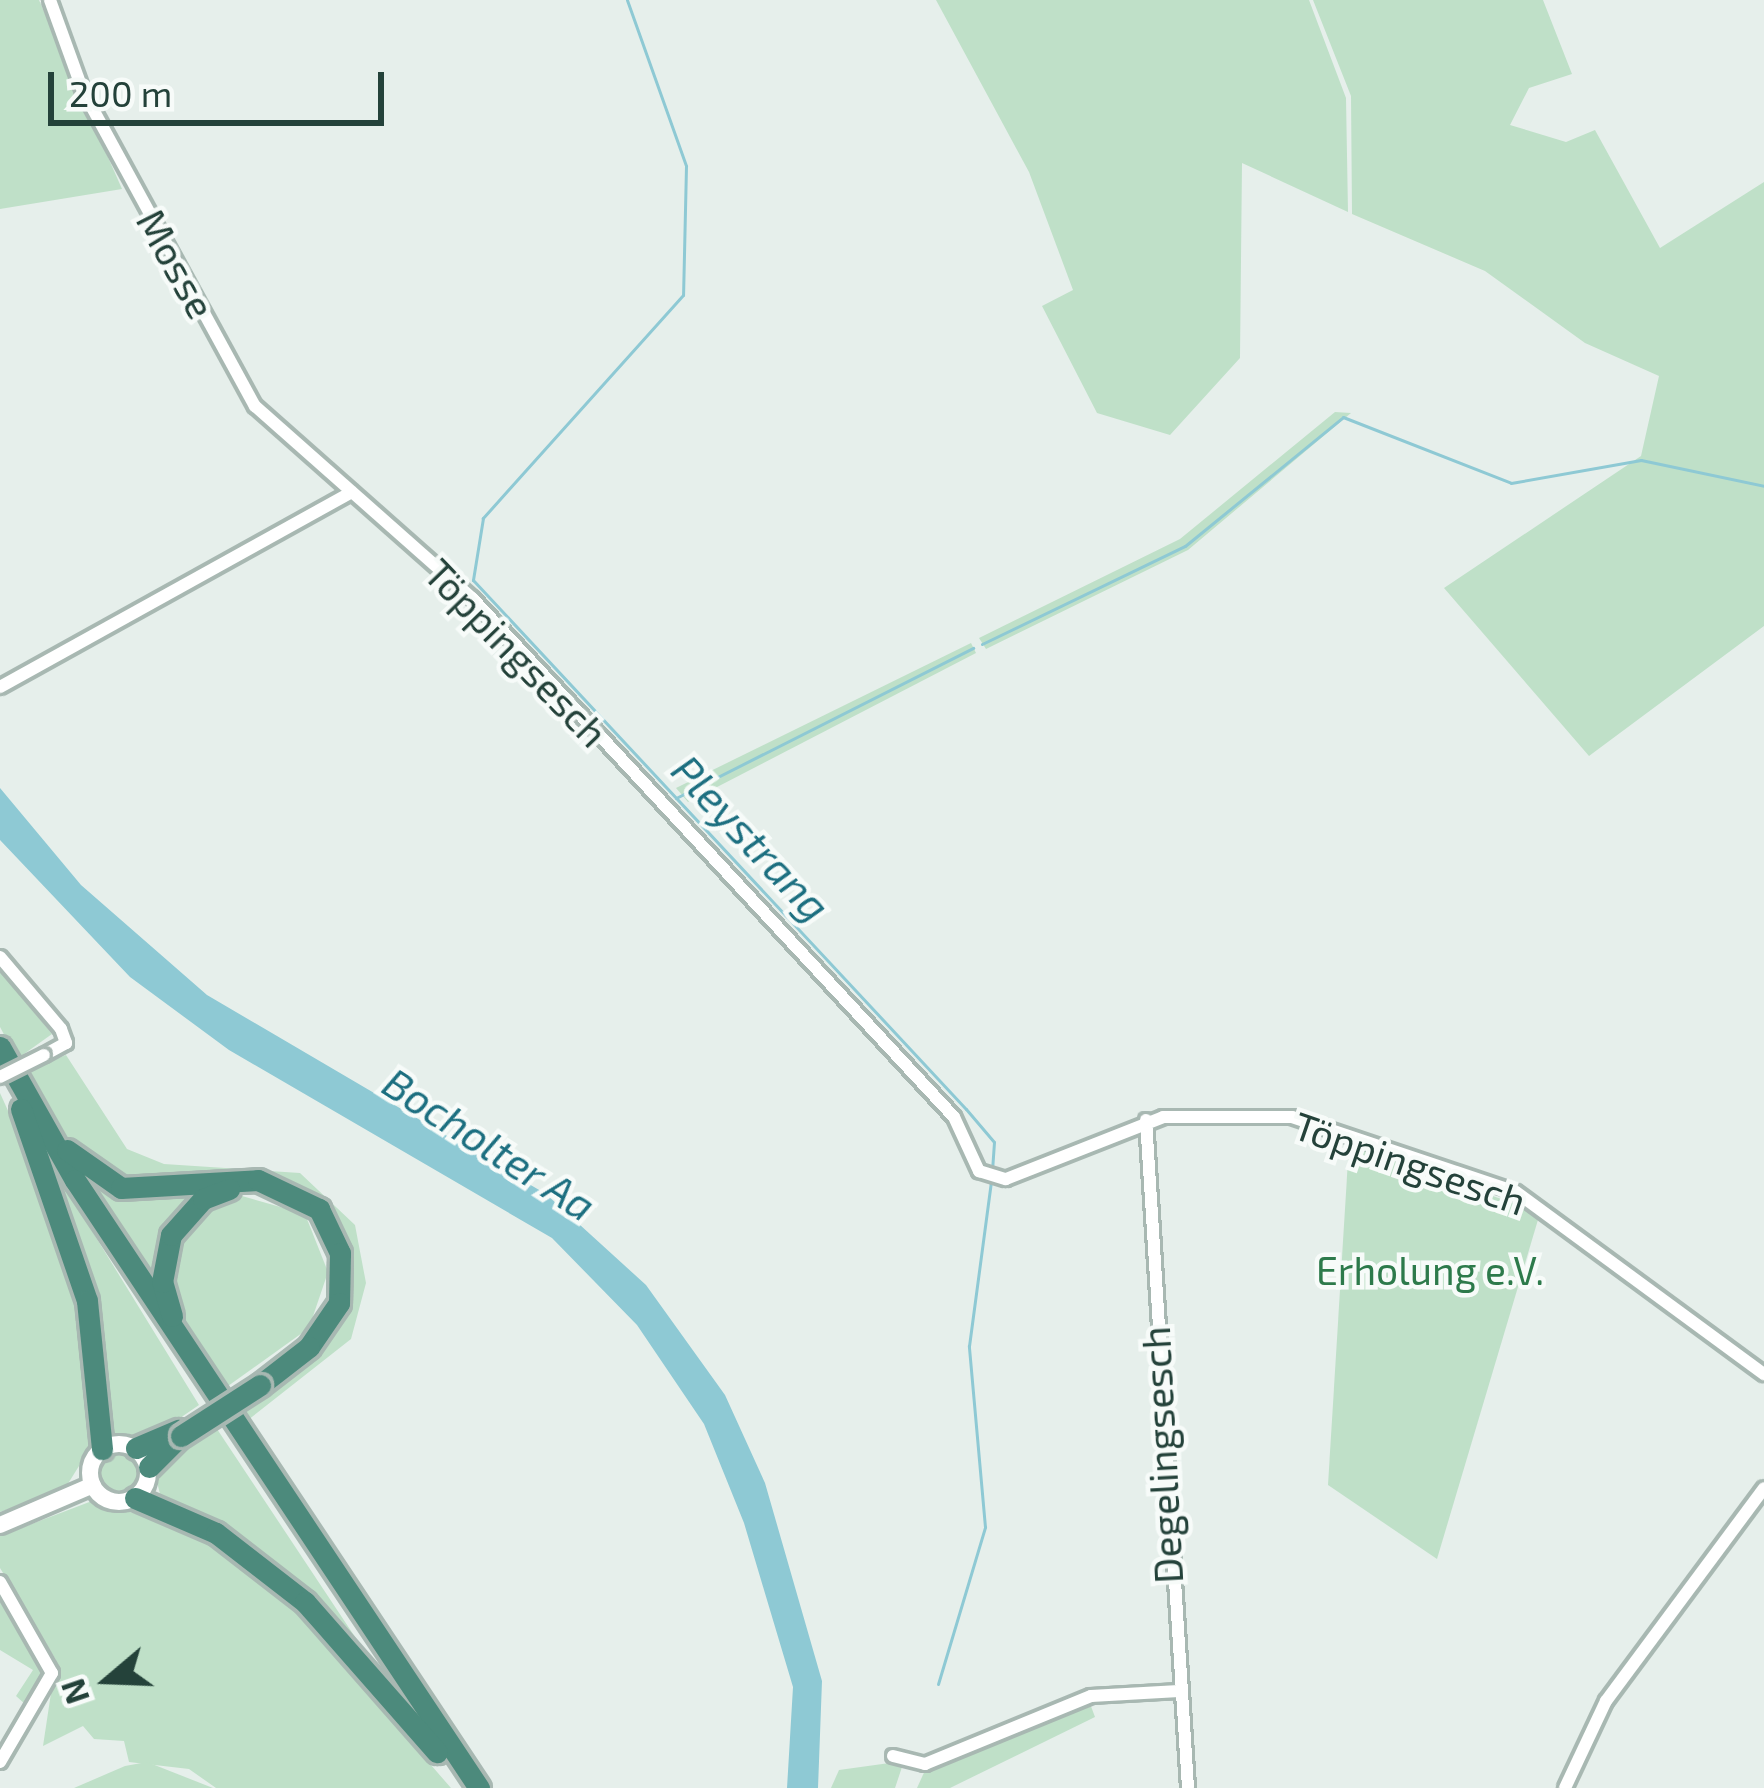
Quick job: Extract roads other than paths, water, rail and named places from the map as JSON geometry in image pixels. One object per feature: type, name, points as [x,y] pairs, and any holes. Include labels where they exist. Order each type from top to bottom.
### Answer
[{"type":"highway","points":[[1,1048],[96,1180],[147,1192],[258,1180],[319,1210],[340,1253],[339,1303],[309,1347],[142,1458]]},
{"type":"highway","points":[[1,1048],[213,1393],[470,1787]]},
{"type":"highway","points":[[0,1064],[76,1255],[101,1378],[102,1449]]},
{"type":"highway","points":[[6,1081],[265,1492],[470,1787]]},
{"type":"highway","points":[[213,1393],[168,1306],[165,1256],[186,1214],[243,1186],[298,1199],[316,1217],[335,1283],[304,1343],[257,1382]]},
{"type":"highway","points":[[135,1498],[215,1534],[305,1602],[470,1787]]},
{"type":"main road","points":[[102,1449],[142,1458],[135,1498],[106,1499],[93,1485],[102,1449]]},
{"type":"main road","points":[[0,1525],[93,1485]]},
{"type":"street","name":"Mosse","points":[[50,0],[82,91],[255,406],[352,492]]},
{"type":"street","points":[[0,687],[352,492]]},
{"type":"street","name":"Töppingsesch","points":[[352,492],[472,598],[954,1117],[980,1171],[1006,1179],[1146,1120],[1292,1117],[1496,1183],[1764,1374]]},
{"type":"street","points":[[0,957],[61,1029],[66,1042],[6,1081]]},
{"type":"street","name":"Degelingsesch","points":[[1146,1120],[1179,1691],[1189,1788]]},
{"type":"street","points":[[1565,1788],[1606,1700],[1764,1488]]},
{"type":"street","points":[[0,1582],[52,1672],[1,1760]]},
{"type":"street","points":[[899,1757],[922,1763],[1090,1696],[1179,1691]]},
{"type":"water","points":[[0,788],[81,885],[207,995],[546,1194],[646,1285],[725,1395],[765,1483],[822,1681],[818,1788],[787,1788],[793,1687],[744,1523],[704,1424],[637,1325],[552,1238],[229,1050],[130,977],[0,840]]},
{"type":"waterway","name":"Pleystrang","points":[[627,0],[686,166],[683,295],[483,518],[473,580],[966,1109],[994,1142],[992,1172]]},
{"type":"waterway","points":[[982,644],[1185,546],[1343,417],[1511,483],[1641,460],[1764,486]]},
{"type":"waterway","points":[[676,798],[973,648]]},
{"type":"waterway","name":"Pleystrang","points":[[938,1684],[985,1527],[969,1346],[991,1182]]},
{"type":"water label","name":"Bocholter Aa","points":[[490,1143]]},
{"type":"park label","name":"Erholung e.V.","points":[[1430,1270]]}]
